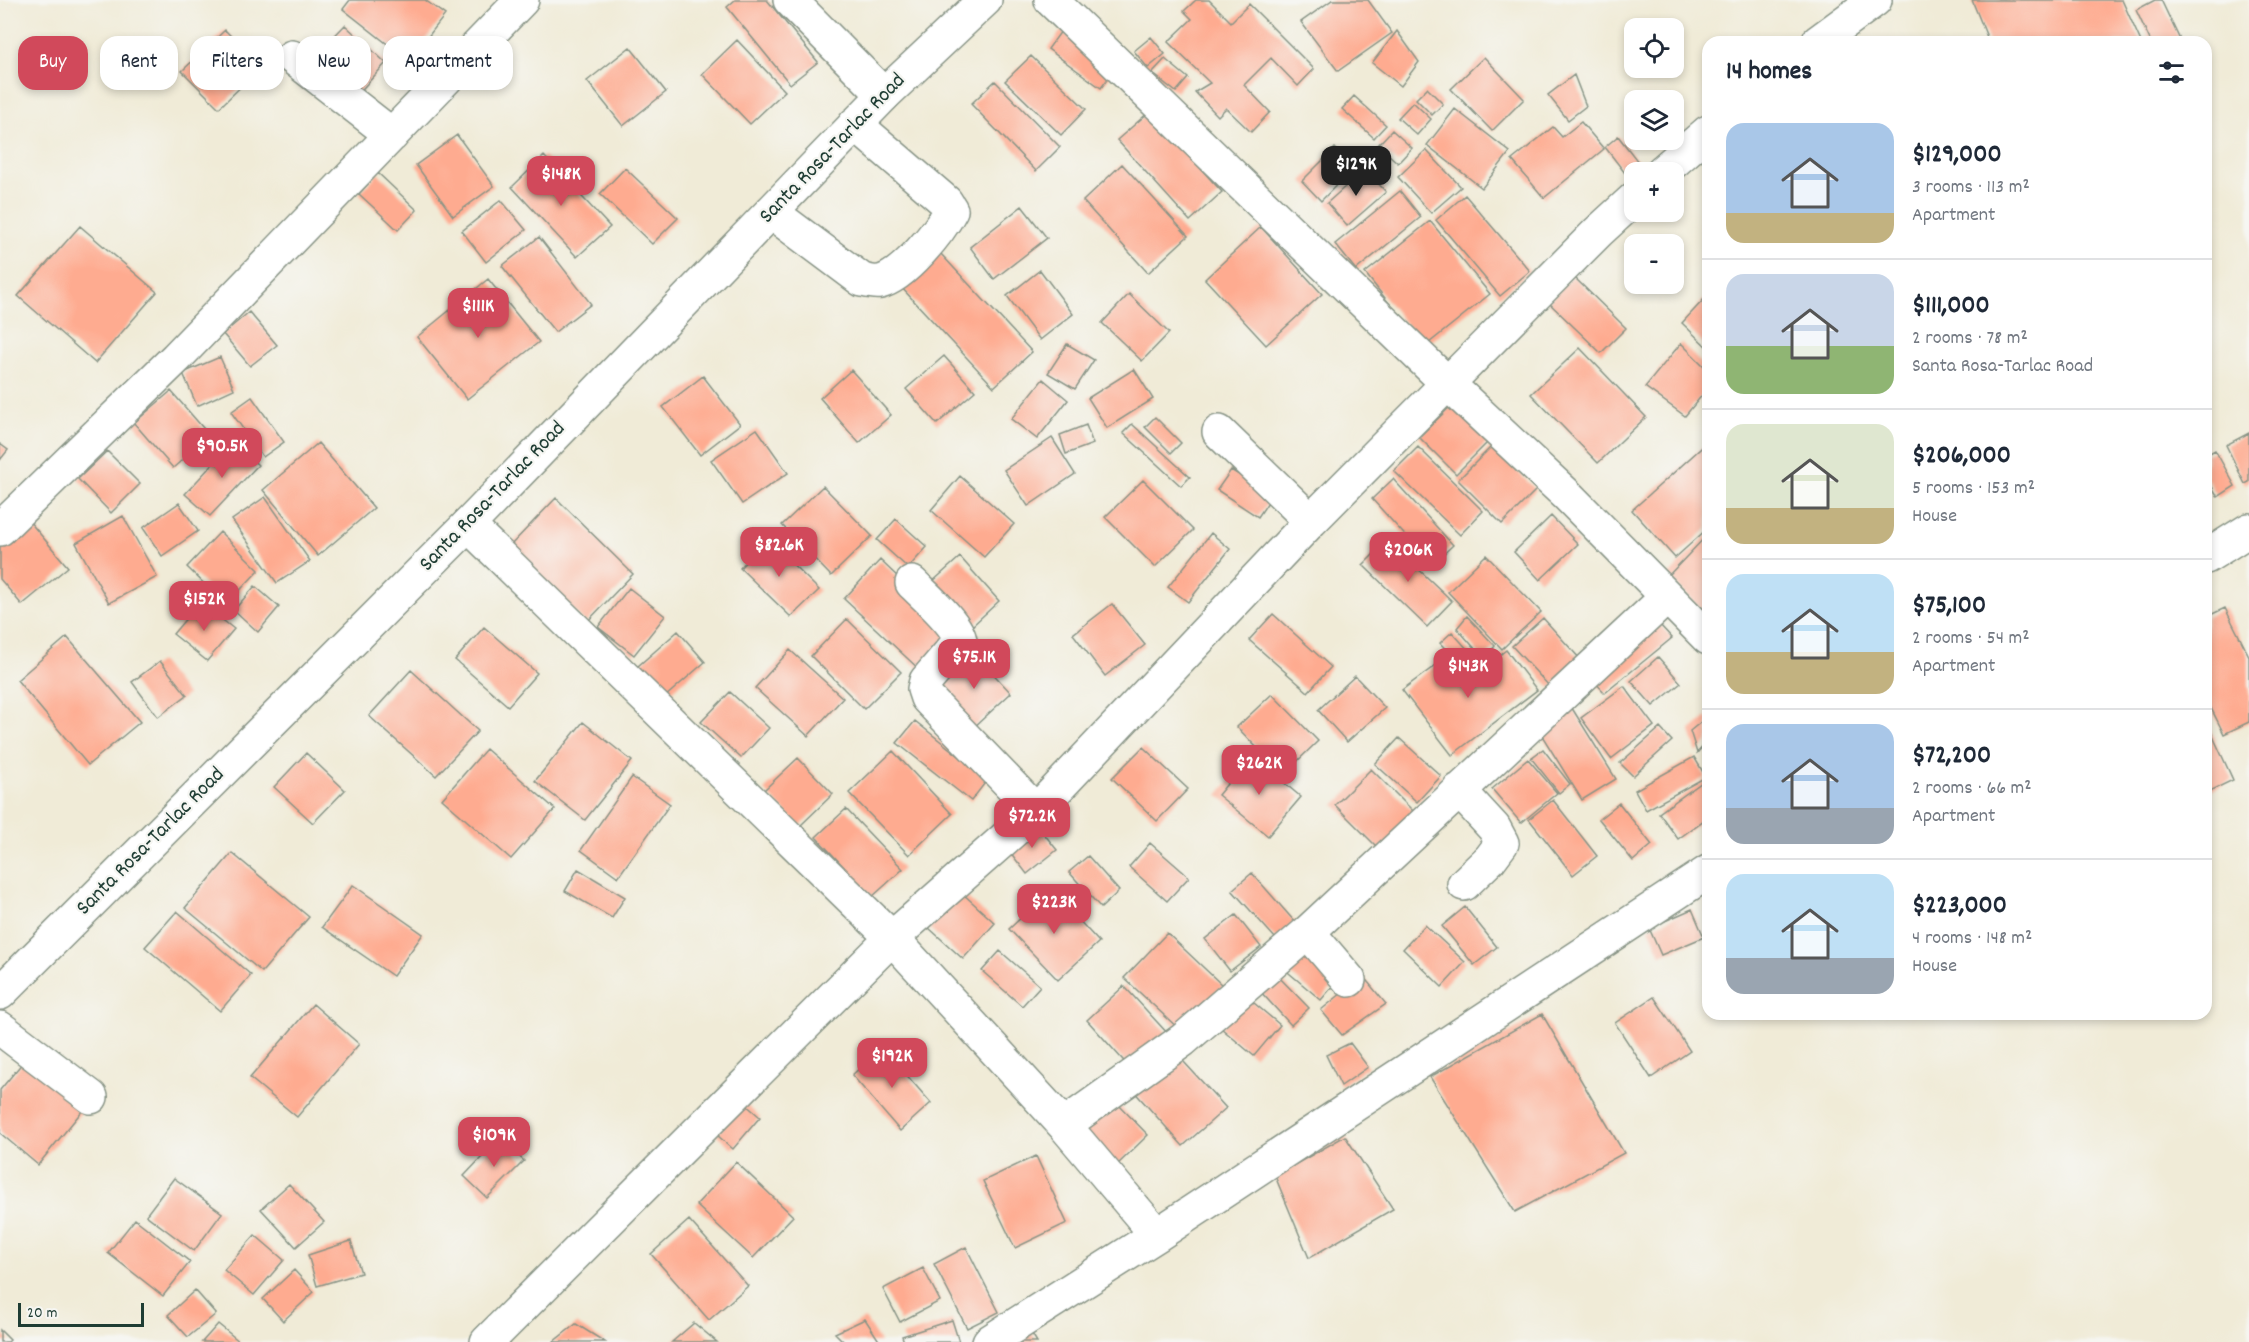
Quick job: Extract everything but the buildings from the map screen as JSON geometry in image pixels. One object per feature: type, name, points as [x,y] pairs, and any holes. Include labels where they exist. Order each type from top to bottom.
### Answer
[{"type":"main road","points":[[0,529],[176,358],[522,0]]},
{"type":"main road","points":[[790,0],[884,95]]},
{"type":"main road","name":"Santa Rosa-Tarlac Road","points":[[0,993],[468,525],[855,124],[985,0]]},
{"type":"main road","points":[[1051,0],[1447,383],[1567,495],[1702,632]]},
{"type":"main road","points":[[1826,36],[1875,0]]},
{"type":"main road","points":[[292,57],[392,135]]},
{"type":"main road","points":[[771,212],[862,280],[880,283],[900,272],[943,226],[951,210],[946,202],[855,124]]},
{"type":"main road","points":[[1674,162],[1702,137]]},
{"type":"main road","points":[[487,1342],[892,938],[1036,811],[1311,520],[1624,209]]},
{"type":"main road","points":[[1219,432],[1311,520]]},
{"type":"main road","points":[[468,525],[892,938],[1064,1125],[1157,1235]]},
{"type":"main road","points":[[2212,553],[2249,530]]},
{"type":"main road","points":[[912,583],[953,627],[960,641],[926,681],[924,689],[927,698],[1036,811]]},
{"type":"main road","points":[[1064,1125],[1183,1040],[1308,932],[1667,597]]},
{"type":"main road","points":[[1459,790],[1494,828],[1502,843],[1490,859],[1464,884]]},
{"type":"main road","points":[[989,1342],[1157,1235],[1702,876]]},
{"type":"main road","points":[[1308,932],[1349,980]]},
{"type":"main road","points":[[0,1028],[91,1097]]}]
